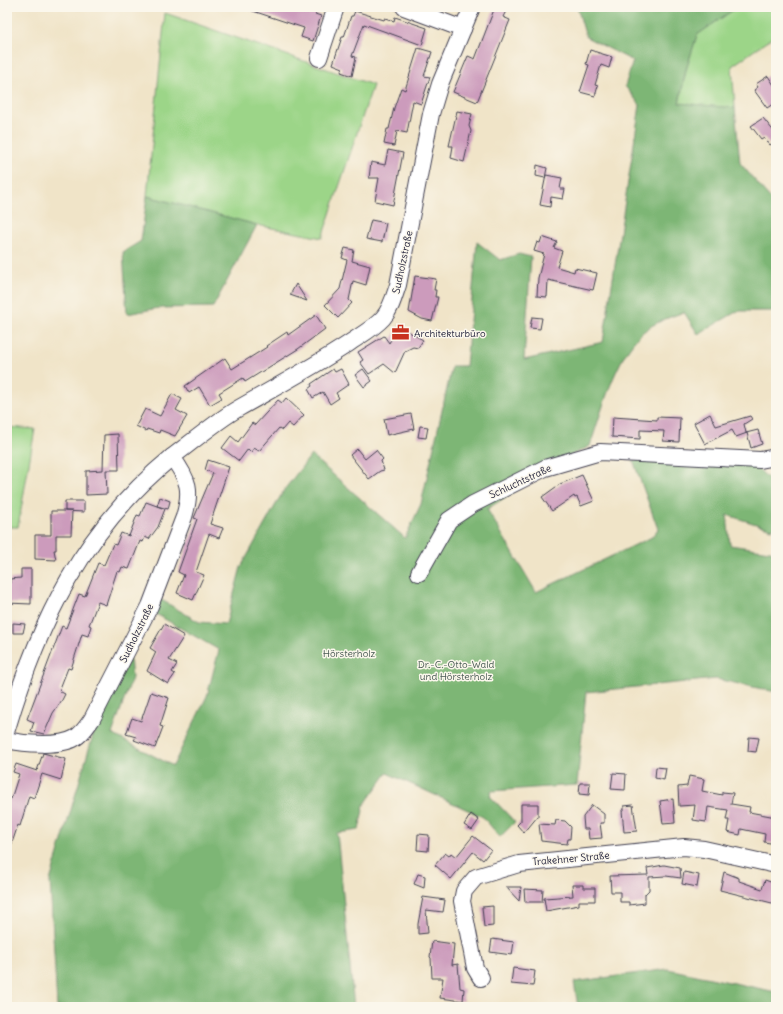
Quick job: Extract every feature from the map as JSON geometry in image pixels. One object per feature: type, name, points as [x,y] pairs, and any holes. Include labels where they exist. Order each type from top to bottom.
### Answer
[{"type":"street","points":[[319,58],[336,7]]},
{"type":"street","points":[[404,7],[463,29]]},
{"type":"street","name":"Sudholzstraße","points":[[7,729],[32,656],[66,582],[101,529],[172,457],[237,409],[298,375],[371,328],[387,312],[398,285],[431,114],[440,84],[472,7]]},
{"type":"street","name":"Schluchtstraße","points":[[418,573],[449,520],[473,504],[545,468],[600,452],[760,460],[776,456]]},
{"type":"street","name":"Sudholzstraße","points":[[7,740],[29,743],[60,742],[75,738],[84,731],[92,719],[150,606],[184,517],[188,502],[189,488],[183,471],[172,457]]},
{"type":"street","name":"Trakehner Straße","points":[[481,978],[475,968],[462,896],[467,886],[482,874],[529,862],[684,847],[704,849],[776,865]]},
{"type":"green space","name":"Hörsterholz","points":[[577,7],[732,7],[733,10],[697,35],[686,70],[679,103],[735,108],[740,163],[776,205],[776,311],[738,311],[698,334],[684,312],[652,325],[633,343],[617,370],[610,385],[590,446],[572,455],[487,509],[536,592],[652,537],[658,529],[633,460],[753,464],[772,482],[776,481],[776,526],[772,529],[727,515],[730,545],[776,552],[776,692],[716,679],[586,692],[577,785],[491,791],[490,796],[515,822],[500,837],[483,817],[387,773],[364,805],[359,830],[337,833],[354,1007],[57,1007],[50,881],[96,725],[130,658],[132,678],[112,734],[173,766],[207,696],[219,650],[154,613],[160,599],[199,622],[226,624],[241,567],[284,490],[311,455],[405,538],[421,504],[452,366],[466,366],[477,242],[500,260],[519,254],[531,257],[524,360],[603,342],[640,105],[625,86],[633,61],[586,37]]},
{"type":"green space","points":[[732,7],[776,7],[776,35],[732,66],[735,108],[679,104],[686,70],[697,35],[733,10]]},
{"type":"green space","points":[[165,13],[373,85],[322,238],[257,225],[147,196]]},
{"type":"green space","points":[[147,196],[257,225],[213,307],[159,308],[127,314],[123,252],[141,241]]},
{"type":"green space","points":[[7,427],[35,429],[18,527],[7,527]]},
{"type":"green space","points":[[668,969],[776,992],[776,1007],[578,1007],[574,982]]},
{"type":"building","points":[[247,7],[318,7],[315,14],[321,16],[313,41],[301,37],[304,28],[247,9]]},
{"type":"building","points":[[495,7],[508,7],[503,17],[510,20],[477,102],[453,92],[468,56],[475,59]]},
{"type":"building","points":[[355,11],[384,20],[385,18],[394,21],[395,17],[427,28],[422,45],[364,24],[352,56],[356,57],[352,76],[341,72],[343,68],[333,64],[342,37],[344,37],[351,16],[353,16]]},
{"type":"building","points":[[418,48],[432,52],[424,76],[430,77],[421,104],[413,101],[407,133],[397,131],[394,146],[384,144],[387,129],[389,129],[401,88],[405,90]]},
{"type":"building","points":[[590,50],[612,57],[609,68],[601,65],[595,85],[598,86],[595,96],[580,92],[589,65],[586,64]]},
{"type":"building","points":[[768,76],[776,88],[776,102],[767,108],[754,90],[758,87],[756,84]]},
{"type":"building","points":[[457,111],[472,114],[469,126],[471,131],[464,162],[451,158],[453,146],[449,146]]},
{"type":"building","points":[[763,118],[776,134],[776,141],[770,145],[764,137],[761,139],[751,126]]},
{"type":"building","points":[[388,150],[403,153],[393,205],[375,201],[379,178],[369,178],[371,162],[385,165]]},
{"type":"building","points":[[537,165],[547,168],[545,178],[536,176]]},
{"type":"building","points":[[546,175],[562,178],[560,189],[565,189],[563,199],[551,197],[550,207],[540,205]]},
{"type":"building","points":[[371,220],[386,223],[382,242],[366,239]]},
{"type":"building","points":[[542,237],[557,242],[554,248],[562,251],[557,267],[574,272],[575,268],[597,273],[593,290],[548,280],[547,297],[537,296],[538,278],[544,254],[534,251],[537,242],[540,243]]},
{"type":"building","points":[[345,248],[354,250],[352,261],[370,266],[366,285],[353,281],[349,300],[352,303],[338,318],[325,305],[340,289],[347,260],[342,258]]},
{"type":"building","points":[[415,276],[436,279],[434,290],[436,290],[435,297],[438,297],[432,321],[422,319],[409,312]]},
{"type":"building","points":[[296,284],[307,301],[290,295]]},
{"type":"building","points":[[316,315],[325,329],[298,349],[245,382],[243,378],[219,393],[222,398],[210,405],[199,387],[189,393],[185,386],[225,358],[232,369],[267,347],[266,346],[287,332],[288,335]]},
{"type":"building","points":[[532,317],[542,318],[540,329],[530,328]]},
{"type":"building","points":[[399,326],[423,340],[418,348],[413,347],[405,351],[395,373],[384,364],[369,374],[360,362],[363,360],[358,352],[384,336],[389,343]]},
{"type":"building","points":[[333,369],[335,372],[341,369],[349,384],[336,393],[339,398],[330,404],[323,392],[313,398],[308,389],[312,386],[311,384]]},
{"type":"building","points":[[363,369],[372,381],[364,387],[355,375]]},
{"type":"building","points":[[172,394],[182,399],[176,410],[187,416],[175,436],[160,430],[159,433],[147,429],[146,431],[136,426],[145,409],[160,416]]},
{"type":"building","points":[[286,398],[304,415],[293,427],[288,423],[282,430],[279,428],[259,451],[254,448],[251,452],[248,449],[239,461],[222,448],[231,436],[238,442],[252,423],[255,425],[278,400],[282,403]]},
{"type":"building","points":[[411,414],[414,429],[387,435],[384,419]]},
{"type":"building","points":[[710,414],[716,426],[750,416],[752,419],[744,424],[746,433],[758,430],[762,444],[751,448],[747,433],[736,437],[732,430],[705,444],[694,423]]},
{"type":"building","points":[[613,417],[657,420],[657,417],[680,418],[679,442],[663,441],[664,431],[640,430],[640,439],[612,437]]},
{"type":"building","points":[[420,426],[428,427],[426,438],[418,437]]},
{"type":"building","points":[[118,434],[119,470],[106,470],[107,494],[86,495],[86,471],[103,470],[104,435]]},
{"type":"building","points":[[357,449],[365,459],[376,450],[383,459],[381,461],[384,470],[380,471],[369,479],[350,455]]},
{"type":"building","points":[[208,460],[229,467],[210,524],[223,528],[219,538],[209,534],[196,572],[204,575],[193,600],[177,593],[184,575],[178,572],[197,519],[194,518],[213,473],[205,470]]},
{"type":"building","points":[[582,475],[594,501],[581,506],[577,497],[575,498],[574,496],[552,511],[542,497],[560,484]]},
{"type":"building","points":[[160,497],[170,501],[168,509],[157,506]]},
{"type":"building","points":[[65,501],[84,501],[84,512],[65,511]]},
{"type":"building","points":[[146,502],[165,509],[158,527],[149,539],[145,537],[143,542],[140,541],[129,569],[122,567],[120,572],[117,571],[106,605],[98,602],[89,625],[91,626],[88,636],[82,634],[71,669],[68,668],[59,691],[65,694],[53,713],[44,734],[31,731],[34,722],[27,719],[62,626],[66,628],[79,594],[85,596],[98,563],[104,565],[113,544],[116,545],[121,533],[129,536],[137,515],[140,516]]},
{"type":"building","points":[[51,511],[72,511],[71,535],[56,535],[56,550],[54,550],[56,560],[35,559],[35,535],[51,535]]},
{"type":"building","points":[[21,569],[31,569],[31,604],[7,603],[7,584],[10,584],[10,579],[21,578]]},
{"type":"building","points":[[13,623],[25,624],[23,633],[13,633]]},
{"type":"building","points":[[164,624],[184,636],[169,660],[177,664],[172,672],[175,674],[168,684],[147,671],[156,652],[150,648]]},
{"type":"building","points":[[151,692],[169,698],[160,726],[163,727],[155,748],[134,740],[136,737],[126,734],[132,718],[141,721]]},
{"type":"building","points":[[749,737],[759,738],[756,752],[748,751]]},
{"type":"building","points":[[43,753],[66,759],[61,780],[42,774],[34,798],[29,796],[20,826],[18,825],[9,852],[7,852],[7,798],[11,799],[19,774],[13,772],[16,764],[37,771]]},
{"type":"building","points":[[656,767],[666,768],[664,780],[655,778]]},
{"type":"building","points":[[613,773],[626,774],[625,790],[611,789]]},
{"type":"building","points":[[689,776],[704,779],[702,791],[722,795],[722,792],[733,793],[731,804],[750,807],[749,812],[776,817],[776,844],[764,842],[765,834],[741,829],[740,835],[727,832],[729,820],[726,820],[728,810],[708,807],[706,822],[693,820],[695,805],[679,806],[678,787],[687,786]]},
{"type":"building","points":[[580,783],[590,783],[589,795],[579,794]]},
{"type":"building","points":[[673,799],[675,823],[663,824],[660,801]]},
{"type":"building","points":[[521,804],[538,804],[538,816],[524,833],[517,825],[521,821]]},
{"type":"building","points":[[592,805],[604,814],[604,823],[600,823],[602,838],[589,839],[588,829],[584,829],[583,817]]},
{"type":"building","points":[[633,805],[637,831],[624,832],[622,810],[624,810],[624,806]]},
{"type":"building","points":[[471,814],[479,820],[472,830],[464,825]]},
{"type":"building","points":[[556,820],[565,821],[571,827],[570,839],[568,839],[567,844],[541,841],[539,824],[555,825]]},
{"type":"building","points":[[418,834],[429,835],[428,851],[417,850]]},
{"type":"building","points":[[473,836],[491,850],[483,860],[473,852],[451,879],[435,865],[445,853],[449,856],[451,853],[456,857]]},
{"type":"building","points":[[664,865],[680,868],[681,878],[666,876],[649,877],[649,890],[645,894],[645,903],[629,905],[629,902],[620,902],[620,892],[611,892],[610,876],[648,875],[647,868]]},
{"type":"building","points":[[684,872],[699,875],[697,887],[682,884]]},
{"type":"building","points":[[724,872],[739,878],[739,881],[762,889],[765,880],[776,884],[776,904],[720,890]]},
{"type":"building","points":[[418,874],[425,876],[424,888],[414,884]]},
{"type":"building","points":[[572,885],[583,885],[583,888],[595,888],[595,901],[579,901],[579,905],[546,911],[544,898],[573,896]]},
{"type":"building","points":[[506,887],[521,887],[519,901]]},
{"type":"building","points":[[524,889],[543,890],[542,902],[525,902]]},
{"type":"building","points":[[423,897],[445,900],[443,912],[426,910],[428,933],[418,934],[418,924]]},
{"type":"building","points":[[493,906],[493,926],[484,927],[482,907]]},
{"type":"building","points":[[492,939],[514,942],[512,955],[490,952]]},
{"type":"building","points":[[432,941],[454,944],[452,965],[458,964],[460,988],[464,989],[463,1001],[440,998],[443,978],[432,978],[430,957]]},
{"type":"building","points":[[513,968],[535,971],[533,986],[511,984]]},
{"type":"place","name":"Architekturbüro","points":[[401,333]]},
{"type":"park label","name":"Dr.-C.-Otto-Wald und Hörsterholz","points":[[456,670]]}]
